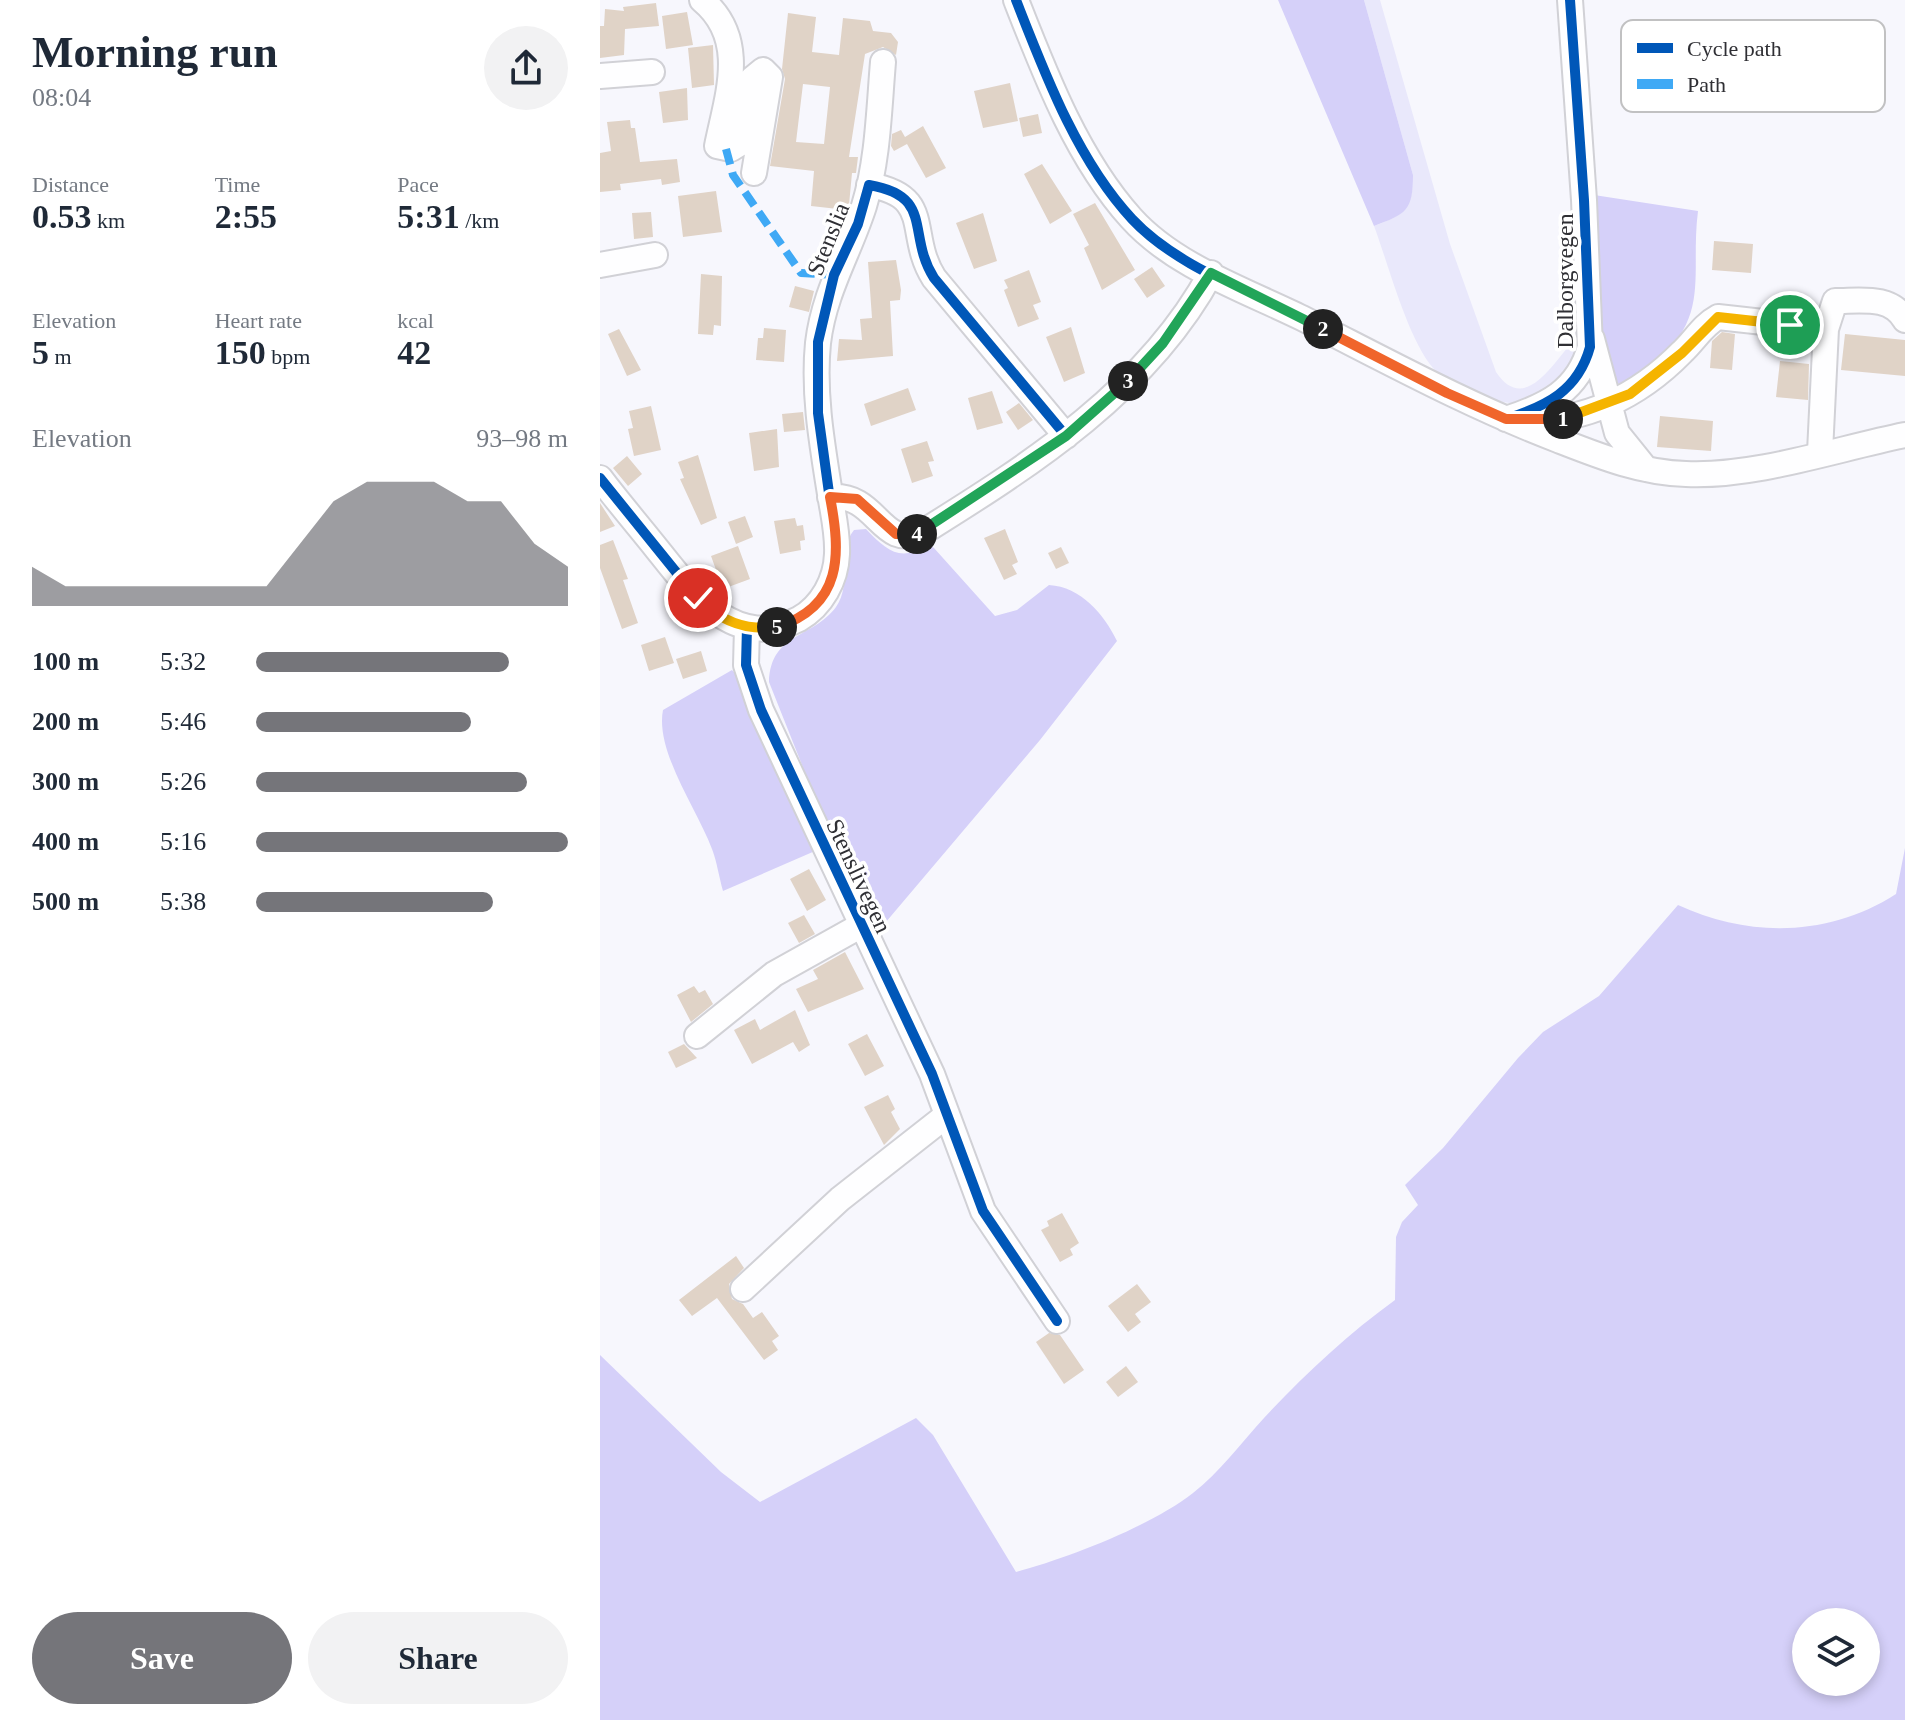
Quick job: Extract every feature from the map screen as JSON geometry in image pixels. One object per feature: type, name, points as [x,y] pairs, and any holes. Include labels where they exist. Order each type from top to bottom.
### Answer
[{"type":"street","points":[[702,0],[720,19],[731,47],[731,73],[717,146],[731,149],[739,144],[752,79],[759,72],[768,72],[769,87],[754,173]]},
{"type":"street","points":[[1016,0],[1047,76],[1108,189],[1146,232],[1211,273],[1447,393],[1592,453],[1646,469],[1685,474],[1720,473],[1905,435]]},
{"type":"street","name":"Dalborgvegen","points":[[1506,419],[1542,406],[1567,390],[1582,369],[1590,333],[1570,0]]},
{"type":"street","points":[[869,185],[883,62]]},
{"type":"street","points":[[600,76],[652,72]]},
{"type":"street","name":"Stenslia","points":[[747,627],[777,627],[794,621],[809,612],[827,591],[837,551],[818,413],[818,342],[831,285],[858,224],[869,185],[897,191],[910,201],[916,215],[921,252],[934,278],[1066,436]]},
{"type":"street","points":[[600,265],[655,255]]},
{"type":"street","points":[[830,497],[857,499],[890,531],[909,536],[931,527],[1066,436],[1148,361],[1211,273]]},
{"type":"street","points":[[1820,452],[1826,329],[1835,301],[1887,303],[1896,308],[1905,320]]},
{"type":"street","points":[[1506,419],[1556,420],[1609,405],[1651,380],[1718,317],[1826,329]]},
{"type":"street","points":[[1590,333],[1609,405],[1623,443],[1646,469]]},
{"type":"street","points":[[600,478],[707,607],[723,619],[747,627]]},
{"type":"street","name":"Stenslivegen","points":[[747,627],[746,665],[761,710],[927,1065],[983,1211],[1057,1321]]},
{"type":"street","points":[[697,1036],[774,974],[860,926]]},
{"type":"street","points":[[743,1289],[840,1199],[947,1115]]},
{"type":"shaded area","points":[[1278,0],[1364,0],[1413,175],[1409,204],[1394,218],[1374,226]]},
{"type":"shaded area","points":[[1364,0],[1380,0],[1450,244],[1496,372],[1507,384],[1518,388],[1529,386],[1549,370],[1574,341],[1583,340],[1566,379],[1522,404],[1486,398],[1451,384],[1424,355],[1407,320],[1374,226],[1405,209],[1411,196],[1413,175]]},
{"type":"shaded area","points":[[1594,195],[1698,211],[1695,292],[1685,327],[1673,345],[1648,370],[1620,385],[1611,377],[1604,357]]},
{"type":"shaded area","points":[[866,529],[895,552],[910,553],[928,544],[934,548],[995,616],[1017,610],[1049,585],[1071,591],[1098,612],[1117,641],[1040,740],[880,929],[812,790],[769,682],[771,666],[785,645],[816,625],[836,607],[843,588],[849,539],[854,530]]},
{"type":"shaded area","points":[[732,670],[741,680],[815,851],[723,891],[712,849],[671,761],[662,726],[663,710]]},
{"type":"shaded area","points":[[1905,848],[1905,1720],[600,1720],[600,1355],[721,1472],[760,1502],[916,1418],[933,1435],[1016,1572],[1060,1558],[1132,1529],[1193,1493],[1311,1371],[1395,1300],[1396,1237],[1402,1222],[1418,1205],[1405,1185],[1443,1148],[1543,1032],[1599,996],[1678,905],[1733,923],[1788,928],[1816,925],[1870,908],[1896,894]]},
{"type":"building","points":[[656,3],[659,26],[625,29],[624,55],[600,58],[600,26],[604,26],[605,9],[624,11],[623,7]]},
{"type":"building","points":[[687,12],[693,45],[666,49],[662,16]]},
{"type":"building","points":[[788,13],[816,17],[812,52],[839,55],[843,18],[870,21],[873,31],[891,33],[898,42],[896,55],[883,47],[865,54],[849,157],[858,157],[856,173],[852,173],[849,205],[838,204],[838,209],[811,206],[814,171],[770,166],[785,79],[782,69]],"holes":[[[803,84],[830,87],[824,144],[796,142]]]},
{"type":"building","points":[[713,45],[714,85],[692,88],[688,48]]},
{"type":"building","points":[[1010,83],[1018,121],[983,128],[974,91]]},
{"type":"building","points":[[687,88],[688,120],[663,123],[659,92]]},
{"type":"building","points":[[1038,114],[1042,133],[1023,137],[1019,118]]},
{"type":"building","points":[[630,120],[631,128],[635,128],[640,162],[677,159],[680,182],[662,185],[661,179],[620,184],[621,190],[600,192],[600,153],[611,151],[607,122]]},
{"type":"building","points":[[923,126],[946,168],[926,178],[907,144],[894,151],[891,146],[892,134],[901,130],[905,137]]},
{"type":"building","points":[[1042,164],[1072,211],[1050,224],[1024,174]]},
{"type":"building","points":[[716,191],[722,232],[683,237],[678,196]]},
{"type":"building","points":[[1095,203],[1135,270],[1102,290],[1084,248],[1089,245],[1073,214]]},
{"type":"building","points":[[651,212],[653,237],[634,239],[632,213]]},
{"type":"building","points":[[983,213],[997,261],[974,269],[956,223]]},
{"type":"building","points":[[1714,241],[1753,244],[1751,273],[1712,270]]},
{"type":"building","points":[[896,260],[901,290],[900,300],[890,301],[893,356],[837,361],[839,339],[862,340],[860,319],[872,318],[868,262]]},
{"type":"building","points":[[1152,267],[1165,286],[1147,298],[1134,279]]},
{"type":"building","points":[[1029,270],[1041,302],[1033,305],[1039,319],[1018,327],[1004,290],[1008,288],[1004,280]]},
{"type":"building","points":[[701,274],[722,276],[721,326],[714,325],[713,335],[698,334]]},
{"type":"building","points":[[795,286],[814,291],[809,312],[789,307]]},
{"type":"building","points":[[1071,327],[1085,373],[1064,382],[1046,337]]},
{"type":"building","points":[[764,328],[786,330],[784,362],[756,360],[758,338],[763,338]]},
{"type":"building","points":[[619,329],[641,370],[627,376],[608,334]]},
{"type":"building","points":[[1722,332],[1735,334],[1732,370],[1710,368],[1712,341]]},
{"type":"building","points":[[1845,334],[1905,340],[1905,376],[1841,370]]},
{"type":"building","points":[[1780,361],[1809,364],[1808,400],[1776,397]]},
{"type":"building","points":[[908,388],[916,410],[871,426],[864,404]]},
{"type":"building","points":[[992,391],[1003,423],[977,430],[968,398]]},
{"type":"building","points":[[1019,403],[1033,420],[1018,430],[1006,412]]},
{"type":"building","points":[[651,406],[661,450],[634,456],[628,429],[633,428],[629,411]]},
{"type":"building","points":[[803,412],[805,430],[784,432],[782,414]]},
{"type":"building","points":[[1660,416],[1713,421],[1711,451],[1657,447]]},
{"type":"building","points":[[777,429],[779,467],[754,471],[749,433]]},
{"type":"building","points":[[927,441],[934,461],[928,462],[933,476],[912,483],[901,449]]},
{"type":"building","points":[[698,455],[717,518],[701,525],[680,479],[684,478],[678,462]]},
{"type":"building","points":[[627,456],[642,474],[628,486],[613,468]]},
{"type":"building","points":[[600,503],[615,526],[600,532]]},
{"type":"building","points":[[745,516],[753,537],[736,544],[728,522]]},
{"type":"building","points":[[795,518],[797,526],[803,525],[805,540],[800,541],[801,550],[780,554],[774,521]]},
{"type":"building","points":[[1005,529],[1018,562],[1012,565],[1017,574],[1004,580],[984,538]]},
{"type":"building","points":[[613,540],[628,579],[623,580],[638,623],[622,629],[600,568],[600,545]]},
{"type":"building","points":[[738,546],[750,579],[723,589],[711,556]]},
{"type":"building","points":[[1061,547],[1069,563],[1056,569],[1048,553]]},
{"type":"building","points":[[665,637],[674,663],[649,671],[641,645]]},
{"type":"building","points":[[701,651],[707,671],[683,679],[676,659]]},
{"type":"building","points":[[809,869],[826,900],[807,911],[790,879]]},
{"type":"building","points":[[804,915],[815,934],[799,943],[788,923]]},
{"type":"building","points":[[845,952],[864,989],[808,1012],[796,989],[818,979],[813,970]]},
{"type":"building","points":[[694,986],[699,993],[705,990],[713,1004],[691,1022],[677,995]]},
{"type":"building","points":[[795,1010],[810,1045],[799,1052],[793,1042],[752,1064],[734,1030],[755,1019],[760,1030]]},
{"type":"building","points":[[867,1034],[884,1066],[865,1076],[848,1044]]},
{"type":"building","points":[[684,1044],[697,1058],[676,1068],[668,1052]]},
{"type":"building","points":[[888,1095],[895,1109],[891,1112],[900,1129],[884,1145],[864,1107]]},
{"type":"building","points":[[1062,1213],[1079,1243],[1070,1249],[1073,1255],[1060,1262],[1041,1230],[1049,1226],[1047,1221]]},
{"type":"building","points":[[736,1256],[744,1268],[729,1284],[732,1299],[743,1304],[753,1318],[762,1312],[779,1336],[772,1341],[778,1350],[764,1360],[717,1298],[692,1316],[679,1300]]},
{"type":"building","points":[[1137,1284],[1151,1302],[1135,1314],[1141,1322],[1128,1332],[1108,1306]]},
{"type":"building","points":[[1049,1333],[1060,1335],[1084,1370],[1064,1384],[1036,1342]]},
{"type":"building","points":[[1126,1366],[1138,1382],[1118,1397],[1106,1382]]},
{"type":"marked path","points":[[726,149],[733,175],[801,273],[834,275]]},
{"type":"cycle path","points":[[1016,0],[1051,86],[1079,143],[1112,196],[1149,235],[1211,275],[1506,419],[1547,402],[1569,386],[1585,362],[1590,347],[1584,200],[1570,0]]},
{"type":"cycle path","points":[[600,478],[689,588],[723,619],[747,627],[777,627],[801,617],[816,605],[831,581],[837,551],[818,413],[818,342],[834,275],[858,224],[869,185],[890,190],[911,208],[926,262],[934,278],[1066,436]]},
{"type":"cycle path","points":[[747,627],[746,665],[761,710],[932,1074],[983,1211],[1057,1321]]},
{"type":"route","points":[[698,598],[723,619],[757,629],[777,627],[809,612],[827,591],[834,572],[837,542],[830,497],[857,499],[896,534],[909,536],[923,532],[1036,457],[1093,414],[1148,361],[1211,273],[1472,406],[1506,419],[1556,420],[1609,405],[1651,380],[1718,317],[1790,325]]}]
